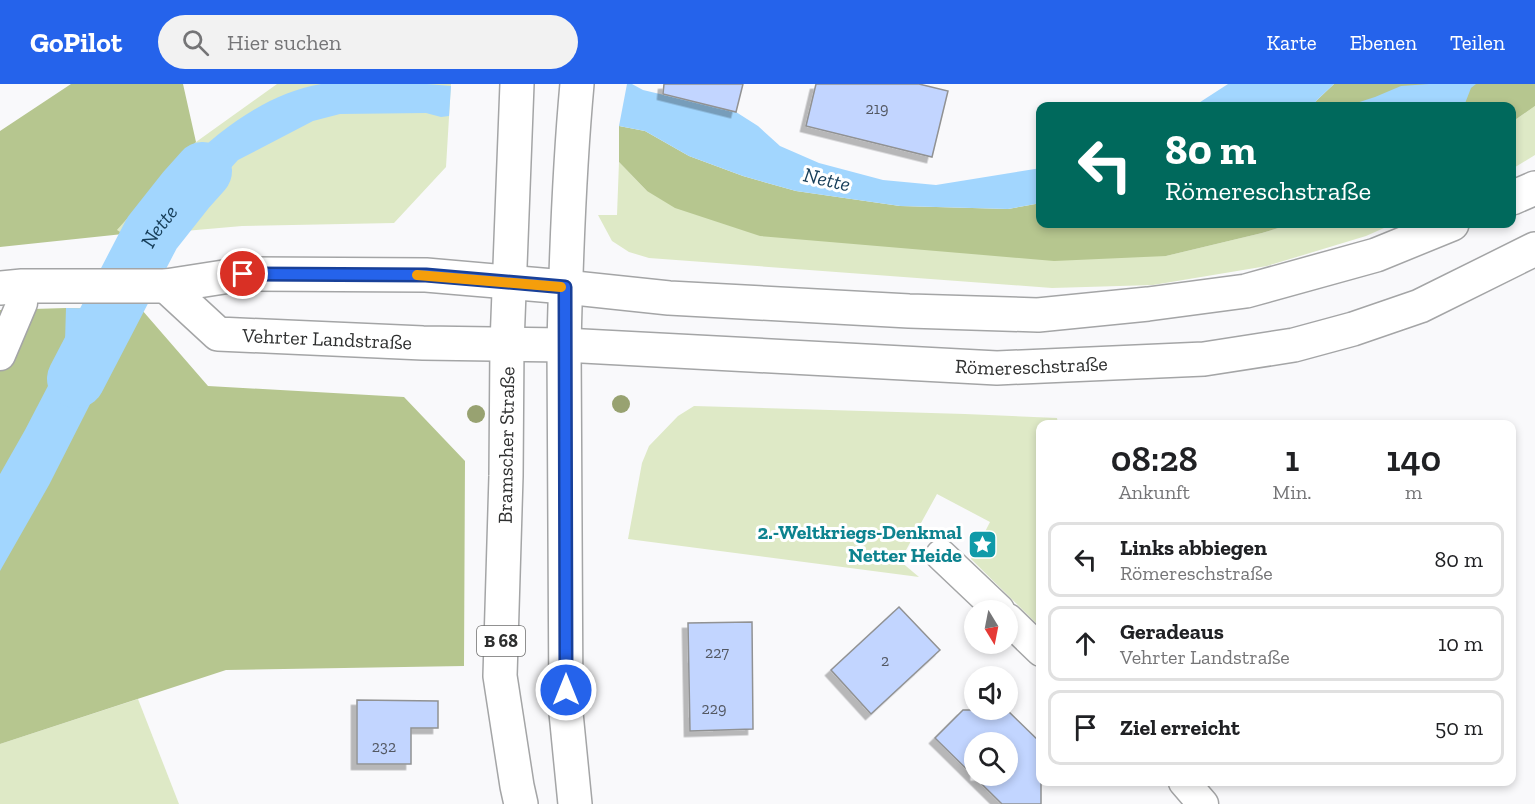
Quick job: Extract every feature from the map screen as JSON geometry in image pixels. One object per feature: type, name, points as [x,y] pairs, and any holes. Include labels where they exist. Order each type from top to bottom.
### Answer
[{"type":"main road","name":"Bramscher Straße","points":[[517,84],[507,344],[500,676],[521,804]]},
{"type":"main road","points":[[575,804],[566,713],[564,345],[572,144],[577,84]]},
{"type":"main road","points":[[1516,196],[1535,188]]},
{"type":"main road","points":[[11,287],[159,286],[243,274],[426,275],[669,298],[909,311],[1038,315],[1246,291],[1376,255],[1442,228]]},
{"type":"main road","name":"Römereschstraße","points":[[507,344],[997,368],[1204,358],[1294,345],[1353,329],[1420,306],[1535,249]]},
{"type":"main road","name":"Vehrter Landstraße","points":[[159,286],[218,334],[423,343],[507,344]]},
{"type":"street","points":[[0,355],[22,303],[11,287]]},
{"type":"street","points":[[942,555],[989,600]]},
{"type":"street","points":[[1018,629],[1036,646]]},
{"type":"street","points":[[1187,786],[1203,804]]},
{"type":"green space","points":[[71,84],[183,84],[196,142],[117,230],[123,234],[0,247],[0,131]]},
{"type":"green space","points":[[277,84],[451,84],[446,167],[394,223],[242,226],[123,234],[116,231],[196,142]]},
{"type":"green space","points":[[1334,84],[1535,84],[1535,106],[1516,119],[1516,102],[1314,102]]},
{"type":"green space","points":[[1535,106],[1535,155],[1516,167],[1516,119]]},
{"type":"green space","points":[[619,126],[645,131],[689,156],[743,176],[796,191],[900,206],[1008,209],[1036,204],[1036,228],[1279,228],[1166,256],[1054,261],[760,236],[675,208],[647,191],[619,162]]},
{"type":"green space","points":[[619,162],[647,191],[1166,256],[1279,228],[1384,228],[1366,236],[1267,266],[1153,285],[1052,288],[649,258],[629,252],[612,241],[598,215],[617,215]]},
{"type":"green space","points":[[66,308],[142,310],[208,386],[404,397],[465,461],[464,666],[226,670],[0,744],[0,310]]},
{"type":"green space","points":[[694,406],[1057,418],[1057,420],[1036,420],[1036,623],[1018,605],[1018,600],[1013,600],[971,559],[990,522],[937,494],[900,561],[919,577],[628,539],[642,463],[649,446],[678,416]]},
{"type":"green space","points":[[138,699],[179,804],[0,804],[0,744]]},
{"type":"water","points":[[321,84],[451,86],[449,116],[441,117],[426,113],[340,114],[313,121],[238,160],[197,209],[185,231],[123,234],[186,163],[235,122],[262,105],[291,92]]},
{"type":"water","points":[[627,84],[632,84],[643,90],[736,112],[758,126],[780,146],[819,163],[883,180],[936,185],[1036,169],[1036,204],[1008,209],[900,206],[796,191],[743,176],[689,156],[645,131],[619,126]]},
{"type":"water","points":[[1228,84],[1334,84],[1316,102],[1200,102]]},
{"type":"water","points":[[1476,84],[1471,88],[1466,102],[1359,102],[1401,86]]},
{"type":"water","points":[[66,308],[142,310],[118,349],[49,485],[0,571],[0,474],[50,382],[65,341]]},
{"type":"building","points":[[664,84],[743,84],[736,112],[663,94]]},
{"type":"building","points":[[816,84],[919,84],[948,91],[932,157],[806,126]]},
{"type":"building","points":[[899,607],[940,650],[871,714],[831,670]]},
{"type":"building","points":[[752,622],[753,729],[690,731],[688,623]]},
{"type":"building","points":[[357,700],[438,701],[438,728],[411,728],[411,764],[357,764]]},
{"type":"building","points":[[963,710],[964,720],[1017,720],[1036,738],[1036,786],[1041,786],[1041,804],[1002,804],[984,786],[1018,786],[1018,732],[964,732],[964,767],[935,738]]},
{"type":"waterway","name":"Nette","points":[[76,379],[152,233],[203,171]]},
{"type":"slow traffic","points":[[417,275],[561,287]]},
{"type":"place","name":"2.-Weltkriegs-Denkmal Netter Heide","points":[[983,544]]},
{"type":"route","points":[[243,274],[426,275],[565,287],[566,690]]}]
